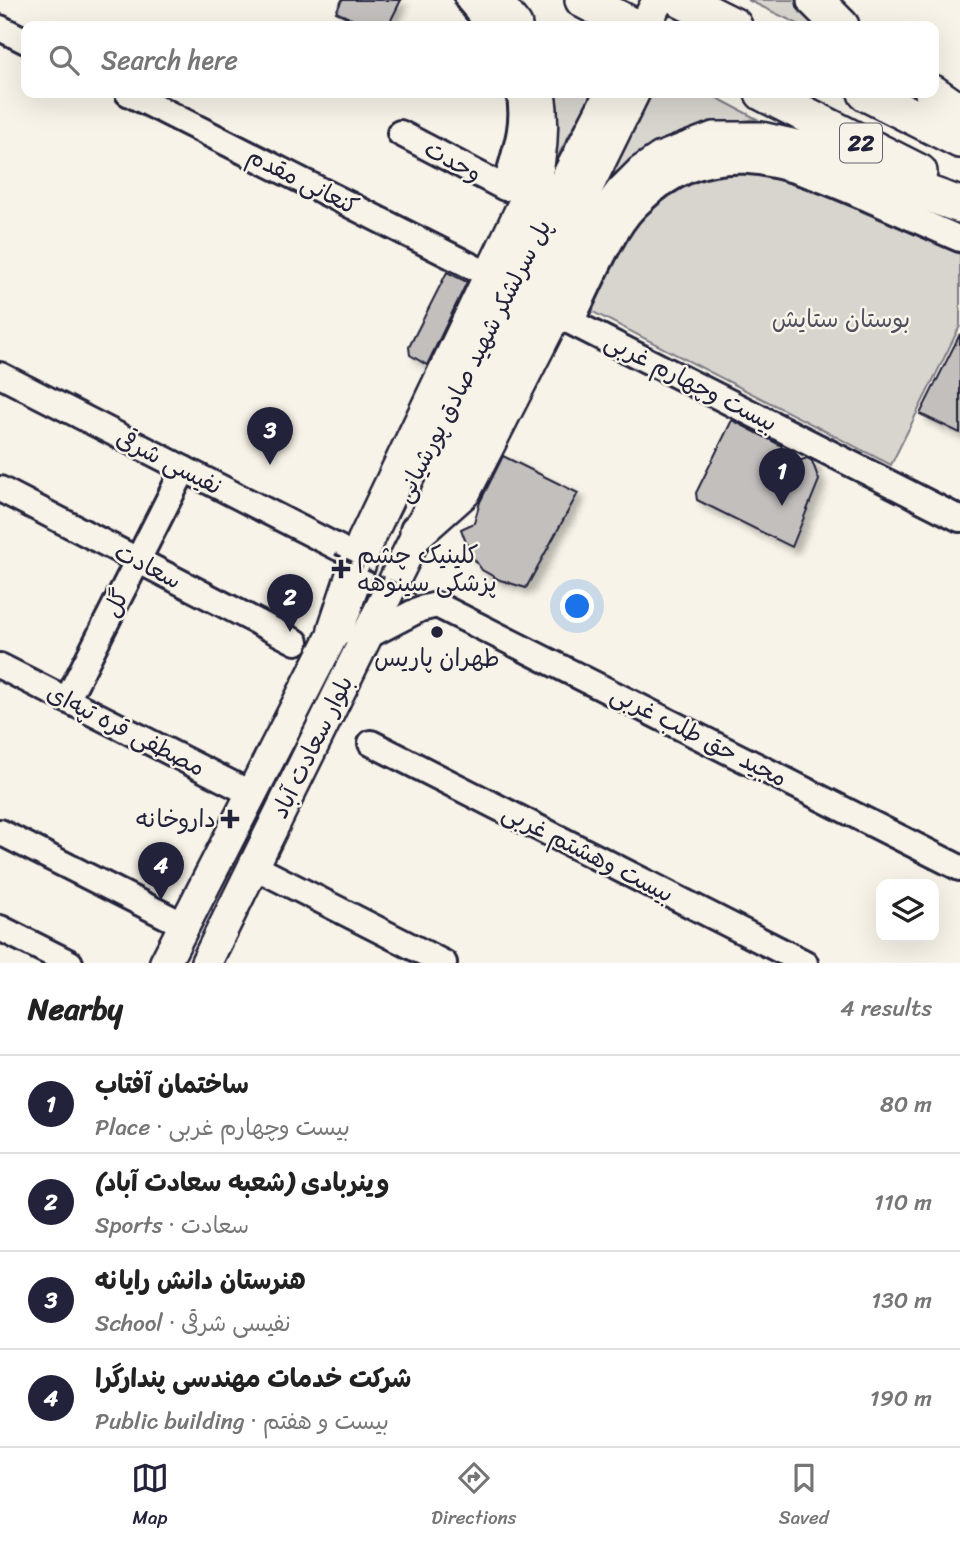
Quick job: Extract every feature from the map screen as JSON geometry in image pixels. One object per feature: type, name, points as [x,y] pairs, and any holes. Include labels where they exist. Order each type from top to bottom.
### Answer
[{"type":"highway","points":[[492,0],[510,21]]},
{"type":"highway","points":[[583,0],[623,21]]},
{"type":"highway","points":[[681,0],[724,21]]},
{"type":"highway","points":[[815,0],[836,21]]},
{"type":"highway","points":[[939,97],[960,112]]},
{"type":"highway","points":[[351,633],[365,542],[527,202],[535,178],[538,153],[540,129],[537,98]]},
{"type":"highway","name":"22","points":[[773,98],[960,193]]},
{"type":"highway","name":"22","points":[[876,98],[960,140]]},
{"type":"highway","points":[[418,531],[463,491],[608,213],[643,173],[662,160],[714,140],[761,140],[802,149],[960,205]]},
{"type":"main road","points":[[648,21],[658,0]]},
{"type":"main road","points":[[670,21],[681,0]]},
{"type":"main road","name":"پل سرلشکر شهید صادق پورشیانی","points":[[418,531],[594,148],[609,98]]},
{"type":"main road","name":"پل سرلشکر شهید صادق پورشیانی","points":[[351,633],[594,148],[630,98]]},
{"type":"main road","name":"بلوار سعادت آباد","points":[[165,963],[251,794],[418,531]]},
{"type":"main road","name":"بلوار سعادت آباد","points":[[205,963],[253,866],[351,633]]},
{"type":"street","points":[[468,0],[486,21]]},
{"type":"street","points":[[0,28],[21,38]]},
{"type":"street","name":"کنعانی مقدم","points":[[138,98],[478,270]]},
{"type":"street","name":"وحدت","points":[[400,133],[505,188],[521,131],[520,98]]},
{"type":"street","name":"بیست وچهارم غربی","points":[[960,239],[826,180],[787,166],[753,160],[704,165],[665,182],[636,206],[620,225],[571,322],[960,519]]},
{"type":"street","name":"نفیسی شرقی","points":[[0,375],[337,551]]},
{"type":"street","name":"گل","points":[[66,700],[184,469]]},
{"type":"street","name":"سعادت","points":[[0,489],[296,642]]},
{"type":"street","points":[[351,633],[420,609],[427,600]]},
{"type":"street","name":"مجید حق طلب غربی","points":[[427,600],[960,868]]},
{"type":"street","name":"مصطفی قره تپه‌ای","points":[[0,666],[251,794]]},
{"type":"street","name":"بیست وهشتم غربی","points":[[371,743],[805,963]]},
{"type":"street","points":[[0,832],[184,925]]},
{"type":"street","points":[[253,866],[444,963]]},
{"type":"street","points":[[0,928],[70,963]]},
{"type":"path","points":[[337,551],[427,600]]},
{"type":"green space","points":[[748,0],[799,0],[817,21],[792,21]]},
{"type":"green space","points":[[548,98],[589,98],[547,176]]},
{"type":"green space","points":[[648,98],[717,98],[757,119],[699,127],[670,137],[610,176]]},
{"type":"green space","name":"بوستان ستایش","points":[[747,169],[792,181],[960,254],[960,326],[891,465],[591,311],[591,305],[632,222],[665,192],[705,175]]},
{"type":"building","points":[[342,0],[401,0],[390,21],[356,21],[336,12]]},
{"type":"building","points":[[447,272],[467,282],[427,365],[410,355],[409,347]]},
{"type":"building","points":[[960,334],[960,433],[920,414]]},
{"type":"building","points":[[732,420],[782,446],[777,455],[795,457],[799,461],[807,458],[812,461],[819,480],[792,547],[697,500],[696,493]]},
{"type":"building","points":[[503,456],[578,493],[526,588],[500,580],[482,570],[470,553],[461,529],[474,523],[480,502]]},
{"type":"place","name":"هنرستان دانش رایانه","points":[[270,465]]},
{"type":"place","name":"ساختمان آفتاب","points":[[782,506]]},
{"type":"place","name":"کلینیک چشم پزشکی سینوهه","points":[[341,569]]},
{"type":"place","name":"وینربادی (شعبه سعادت آباد)","points":[[290,632]]},
{"type":"place","name":"طهران پاریس","points":[[437,632]]},
{"type":"place","name":"داروخانه","points":[[230,819]]},
{"type":"place","name":"شرکت خدمات مهندسى پندارگرا","points":[[161,900]]}]
